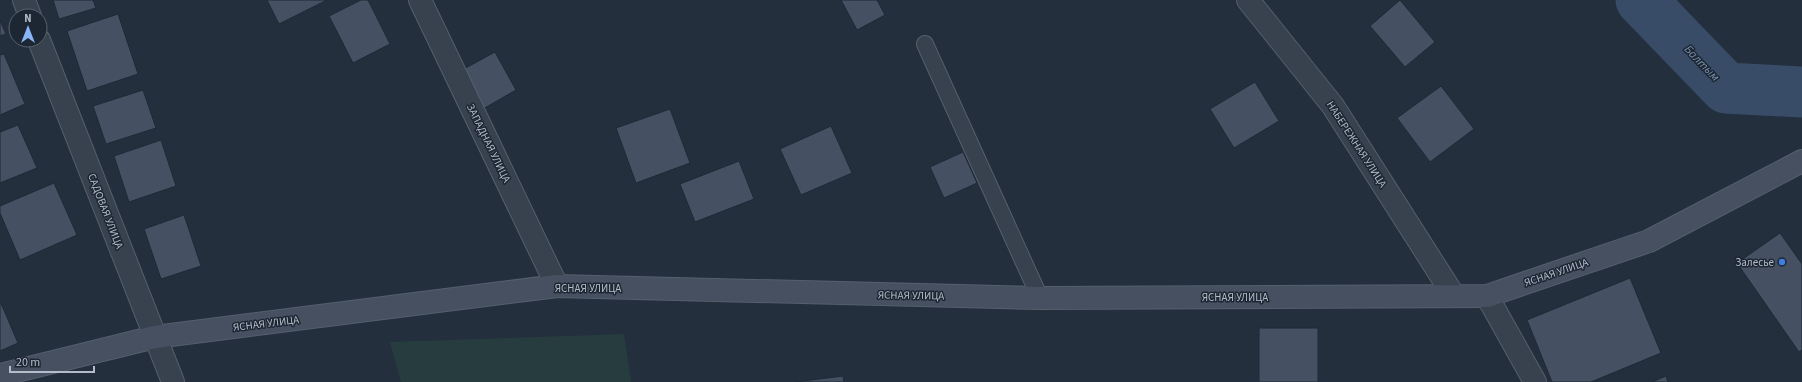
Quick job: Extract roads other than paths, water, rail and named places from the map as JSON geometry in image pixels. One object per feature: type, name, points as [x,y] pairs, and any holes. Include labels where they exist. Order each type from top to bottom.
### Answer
[{"type":"main road","name":"ЯСНАЯ УЛИЦА","points":[[0,375],[155,337],[557,286],[1040,298],[1487,296],[1649,241],[1802,161]]},
{"type":"street","name":"ЗАПАДНАЯ УЛИЦА","points":[[420,0],[557,286]]},
{"type":"street","name":"НАБЕРЕЖНАЯ УЛИЦА","points":[[1248,0],[1333,106],[1454,296]]},
{"type":"street","name":"САДОВАЯ УЛИЦА","points":[[42,48],[173,382]]},
{"type":"street","points":[[1487,296],[1535,382]]},
{"type":"lane","points":[[925,44],[1040,298]]},
{"type":"waterway","name":"Балтым","points":[[1641,0],[1726,88],[1802,92]]},
{"type":"place","name":"Залесье","points":[[1782,262]]}]
